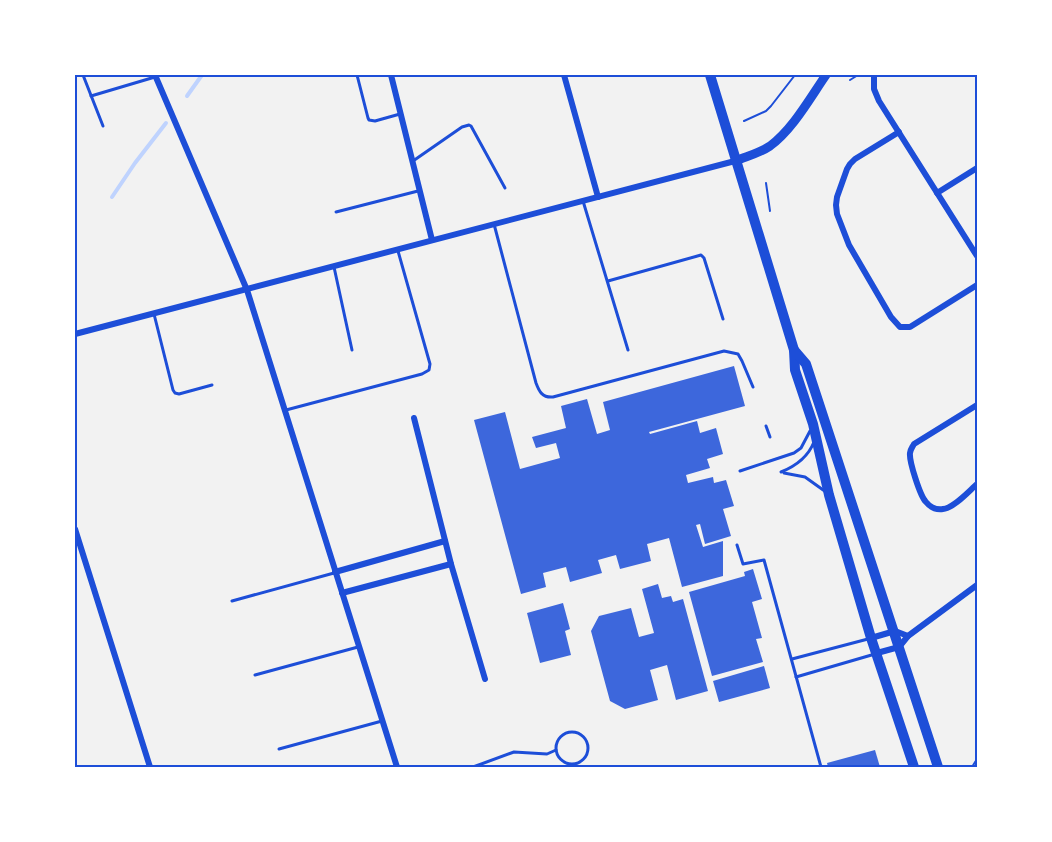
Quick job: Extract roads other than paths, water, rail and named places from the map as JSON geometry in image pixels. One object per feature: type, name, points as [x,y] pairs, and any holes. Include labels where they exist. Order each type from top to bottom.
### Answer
[{"type":"main road","points":[[710,75],[794,350],[795,370],[813,424],[829,495],[871,638],[914,767]]},
{"type":"main road","points":[[735,161],[764,150],[779,138],[826,75]]},
{"type":"main road","points":[[794,350],[806,364],[938,767]]},
{"type":"street","points":[[391,75],[432,240]]},
{"type":"street","points":[[564,75],[598,197]]},
{"type":"street","points":[[874,75],[876,95],[977,256]]},
{"type":"street","points":[[155,76],[247,290],[397,767]]},
{"type":"street","points":[[899,132],[855,159],[847,169],[836,205],[837,214],[849,245],[891,317],[900,327],[910,327],[977,285]]},
{"type":"street","points":[[75,334],[735,161]]},
{"type":"street","points":[[937,193],[977,168]]},
{"type":"street","points":[[977,405],[914,444],[910,457],[922,496],[927,504],[936,509],[951,506],[977,484]]},
{"type":"street","points":[[414,418],[451,564],[485,679]]},
{"type":"street","points":[[75,529],[150,767]]},
{"type":"street","points":[[335,573],[445,541]]},
{"type":"street","points":[[342,593],[451,564]]},
{"type":"street","points":[[877,653],[899,647],[908,636],[976,587]]},
{"type":"street","points":[[871,638],[894,631],[908,636]]},
{"type":"lane","points":[[83,75],[103,126]]},
{"type":"lane","points":[[357,75],[369,120],[375,121],[400,114]]},
{"type":"lane","points":[[91,96],[155,76]]},
{"type":"lane","points":[[412,162],[462,127],[469,125],[505,188]]},
{"type":"lane","points":[[336,212],[419,190]]},
{"type":"lane","points":[[583,201],[628,350]]},
{"type":"lane","points":[[494,224],[536,382],[540,393],[544,396],[553,397],[724,351],[738,354],[753,387]]},
{"type":"lane","points":[[284,410],[422,374],[429,369],[430,364],[398,249]]},
{"type":"lane","points":[[608,281],[701,255],[704,258],[723,319]]},
{"type":"lane","points":[[334,267],[352,350]]},
{"type":"lane","points":[[154,314],[175,393],[179,394],[212,385]]},
{"type":"lane","points":[[822,417],[810,451],[792,468],[782,472],[806,477],[829,495]]},
{"type":"lane","points":[[740,471],[794,453],[805,443],[813,424]]},
{"type":"lane","points":[[766,426],[770,437]]},
{"type":"lane","points":[[737,545],[743,564],[764,560],[821,767]]},
{"type":"lane","points":[[232,601],[335,573]]},
{"type":"lane","points":[[792,658],[871,638]]},
{"type":"lane","points":[[255,675],[359,647]]},
{"type":"lane","points":[[796,677],[877,653]]},
{"type":"lane","points":[[279,749],[382,721]]},
{"type":"lane","points":[[566,733],[582,735],[588,743],[588,754],[585,759],[576,764],[565,763],[556,750],[558,740],[566,733]]},
{"type":"lane","points":[[473,767],[514,752],[547,754],[556,750]]},
{"type":"waterway","points":[[187,96],[202,75]]},
{"type":"waterway","points":[[112,197],[166,123]]}]
